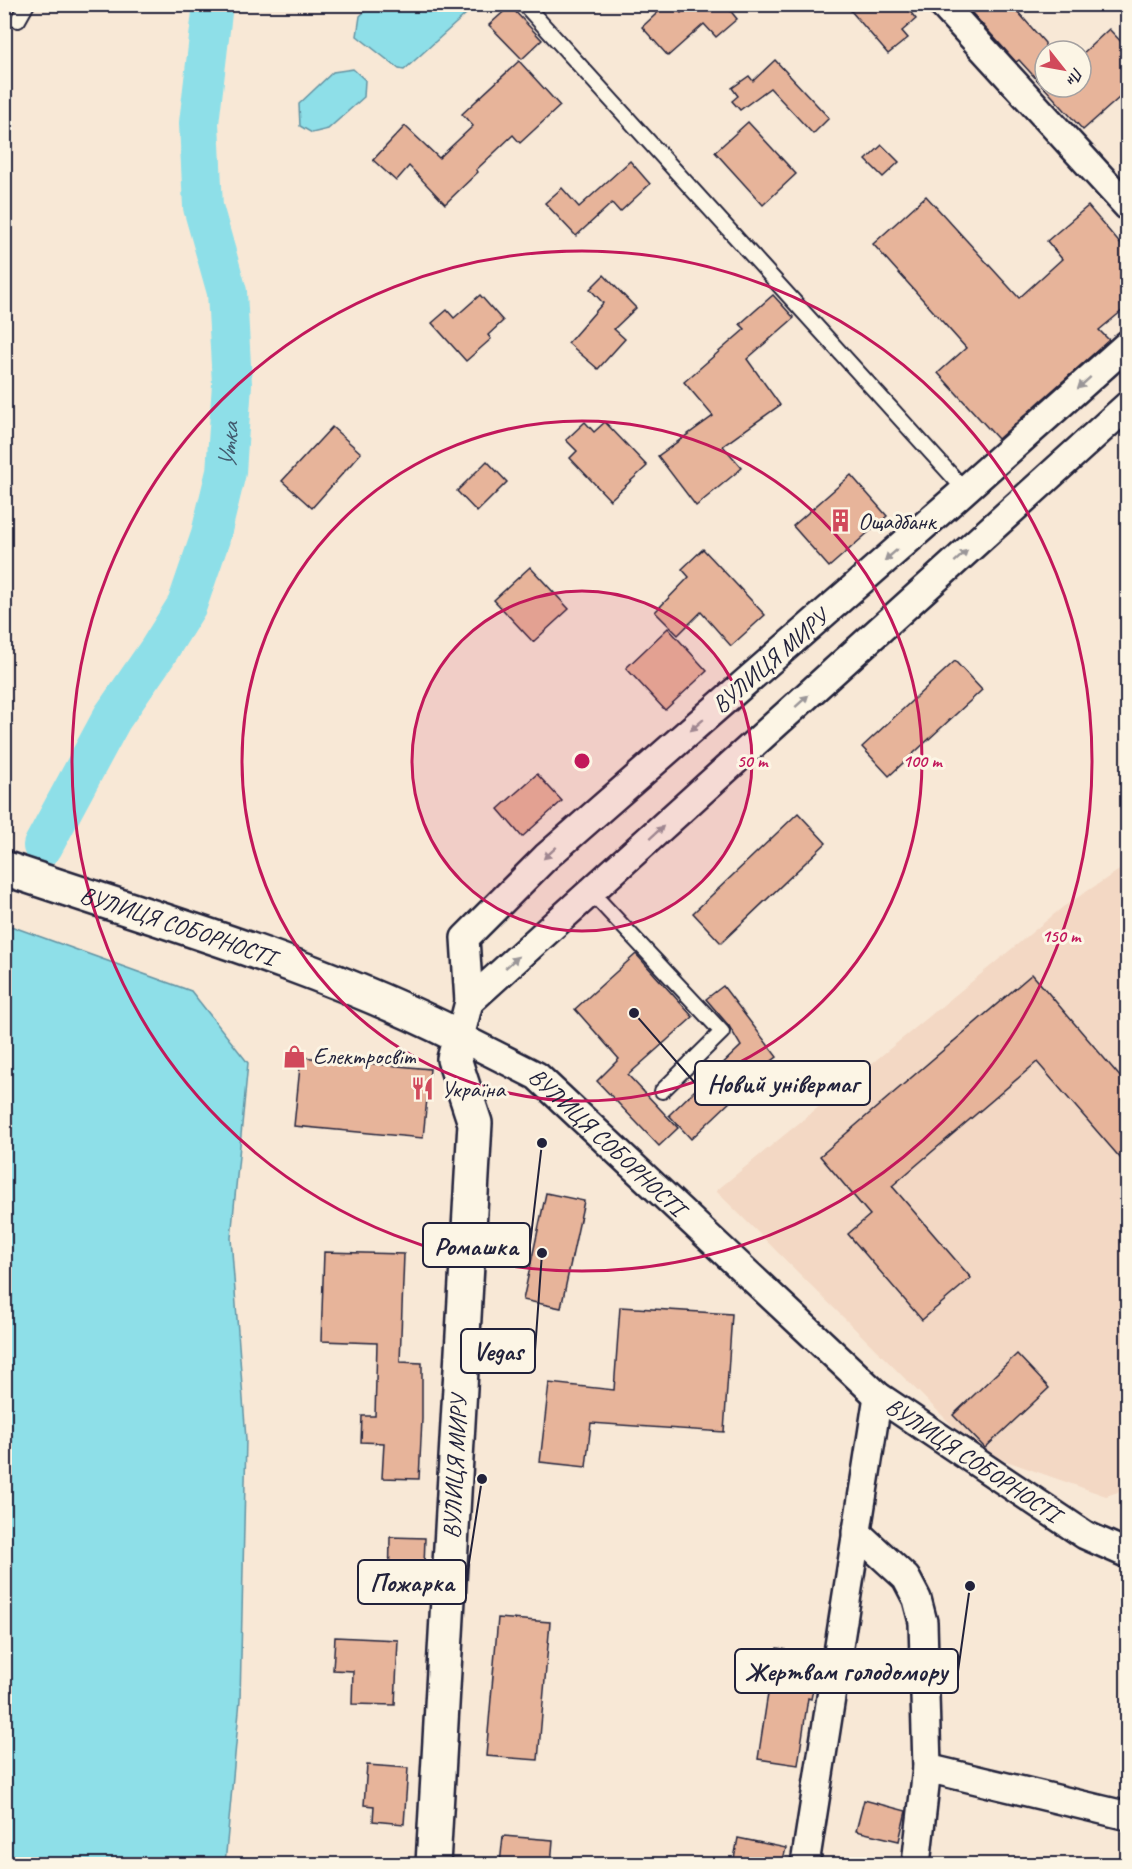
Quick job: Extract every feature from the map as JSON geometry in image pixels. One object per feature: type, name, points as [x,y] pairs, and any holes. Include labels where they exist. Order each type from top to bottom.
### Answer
[{"type":"main road","name":"ВУЛИЦЯ СОБОРНОСТІ","points":[[4,868],[281,961],[405,1009],[460,1037]]},
{"type":"main road","name":"ВУЛИЦЯ МИРУ","points":[[433,1864],[475,1123],[454,1059],[460,1037]]},
{"type":"street","points":[[942,4],[1128,207]]},
{"type":"street","name":"ВУЛИЦЯ МИРУ","points":[[460,1037],[470,1002],[465,938],[546,857],[1128,344]]},
{"type":"street","name":"ВУЛИЦЯ МИРУ","points":[[470,1002],[1128,405]]},
{"type":"street","name":"ВУЛИЦЯ СОБОРНОСТІ","points":[[460,1037],[537,1076],[878,1396],[1085,1535],[1128,1554]]},
{"type":"street","points":[[805,1864],[878,1396]]},
{"type":"street","points":[[856,1532],[906,1578],[917,1599],[923,1622],[927,1768],[916,1864]]},
{"type":"street","points":[[927,1768],[1128,1816]]},
{"type":"lane","points":[[18,20],[27,4]]},
{"type":"lane","points":[[524,4],[965,490]]},
{"type":"lane","points":[[591,892],[722,1032],[662,1091]]},
{"type":"shaded area","points":[[1127,865],[1127,1489],[1106,1496],[978,1451],[716,1191],[1063,907]]},
{"type":"water","points":[[372,4],[476,5],[404,70],[399,69],[357,36],[360,16]]},
{"type":"water","points":[[353,69],[365,80],[364,97],[328,129],[312,133],[300,126],[299,104],[333,72]]},
{"type":"water","points":[[5,924],[191,991],[248,1063],[231,1238],[246,1439],[240,1700],[225,1864],[5,1864]]},
{"type":"building","points":[[667,4],[673,4],[681,13],[688,6],[687,4],[725,4],[737,19],[716,37],[704,24],[668,56],[642,27]]},
{"type":"building","points":[[845,4],[904,4],[916,19],[902,31],[908,38],[888,54]]},
{"type":"building","points":[[964,4],[1011,4],[1042,39],[1033,39],[1033,75],[1019,60],[1016,62]]},
{"type":"building","points":[[510,6],[542,40],[522,59],[489,25]]},
{"type":"building","points":[[1109,29],[1128,49],[1128,90],[1083,130],[1055,99],[1093,99],[1093,44]]},
{"type":"building","points":[[775,60],[829,118],[813,134],[770,88],[740,110],[732,101],[738,96],[732,88],[749,76],[753,81]]},
{"type":"building","points":[[519,61],[560,106],[520,143],[513,135],[445,204],[409,166],[396,181],[373,160],[405,126],[439,158],[473,126],[462,114]]},
{"type":"building","points":[[748,122],[796,174],[763,205],[715,152]]},
{"type":"building","points":[[882,145],[899,162],[883,177],[866,160]]},
{"type":"building","points":[[630,161],[650,184],[620,212],[612,203],[576,236],[545,203],[562,188],[579,207]]},
{"type":"building","points":[[926,196],[1019,298],[1062,259],[1047,241],[1088,206],[1128,253],[1128,306],[1099,330],[1109,340],[998,439],[938,373],[966,348],[873,244]]},
{"type":"building","points":[[604,275],[636,308],[614,329],[625,339],[598,369],[568,343],[603,303],[590,289]]},
{"type":"building","points":[[480,295],[503,321],[488,335],[491,339],[466,361],[432,323],[447,310],[454,318]]},
{"type":"building","points":[[773,295],[794,318],[747,359],[780,405],[723,446],[742,468],[696,506],[658,456],[713,416],[684,382],[745,329],[740,324]]},
{"type":"building","points":[[585,422],[594,432],[605,422],[647,466],[610,500],[570,458],[577,451],[566,440]]},
{"type":"building","points":[[332,427],[361,453],[312,508],[282,481]]},
{"type":"building","points":[[487,461],[507,482],[477,512],[457,491]]},
{"type":"building","name":"Ощадбанк","points":[[851,475],[887,516],[829,567],[793,526]]},
{"type":"building","points":[[703,549],[765,615],[731,646],[701,612],[678,635],[655,612],[689,577],[682,569]]},
{"type":"building","points":[[530,567],[569,609],[533,642],[494,600]]},
{"type":"building","points":[[668,628],[707,671],[665,710],[626,668]]},
{"type":"building","points":[[955,661],[982,690],[889,776],[862,747]]},
{"type":"building","points":[[537,774],[562,801],[522,837],[498,809]]},
{"type":"building","points":[[798,813],[826,843],[721,943],[693,913]]},
{"type":"building","points":[[636,954],[693,1017],[628,1075],[678,1128],[659,1146],[597,1081],[619,1059],[575,1009]]},
{"type":"building","points":[[1032,974],[1128,1086],[1128,1167],[1037,1062],[892,1186],[971,1278],[922,1320],[848,1234],[870,1215],[820,1156]]},
{"type":"building","points":[[723,986],[777,1057],[750,1077],[753,1080],[691,1139],[669,1115],[741,1046],[729,1026],[706,999]]},
{"type":"building","points":[[301,1057],[430,1069],[423,1138],[294,1126]]},
{"type":"building","points":[[546,1193],[584,1201],[561,1308],[523,1300]]},
{"type":"building","points":[[324,1252],[404,1254],[400,1362],[422,1363],[419,1479],[382,1478],[384,1443],[361,1442],[362,1416],[375,1416],[377,1343],[321,1341]]},
{"type":"building","points":[[620,1307],[732,1314],[724,1432],[591,1423],[586,1467],[540,1462],[549,1383],[614,1390]]},
{"type":"building","points":[[1017,1354],[1049,1388],[985,1448],[953,1415]]},
{"type":"building","points":[[390,1537],[425,1538],[423,1593],[389,1592]]},
{"type":"building","points":[[498,1618],[550,1622],[538,1760],[486,1756]]},
{"type":"building","points":[[335,1637],[398,1640],[395,1705],[352,1704],[353,1671],[333,1670]]},
{"type":"building","points":[[777,1648],[820,1656],[811,1699],[808,1698],[798,1765],[758,1759]]},
{"type":"building","points":[[367,1765],[408,1768],[404,1824],[373,1821],[374,1806],[364,1805]]},
{"type":"building","points":[[864,1800],[906,1811],[899,1841],[856,1831]]},
{"type":"building","points":[[503,1836],[553,1840],[551,1864],[500,1864]]},
{"type":"building","points":[[738,1838],[786,1848],[782,1864],[733,1864]]},
{"type":"waterway","name":"Утка","points":[[43,846],[112,718],[187,605],[210,538],[226,472],[232,384],[227,292],[203,207],[199,123],[213,4]]},
{"type":"place","name":"Ощадбанк","points":[[840,521]]},
{"type":"place","name":"Новий універмаг","points":[[634,1013]]},
{"type":"place","name":"Електросвіт","points":[[295,1056]]},
{"type":"place","name":"Україна","points":[[423,1089]]},
{"type":"place","name":"Ромашка","points":[[542,1143]]},
{"type":"place","name":"Vegas","points":[[542,1253]]},
{"type":"place","name":"Пожарка","points":[[482,1479]]},
{"type":"place","name":"Жертвам голодомору","points":[[970,1586]]}]
